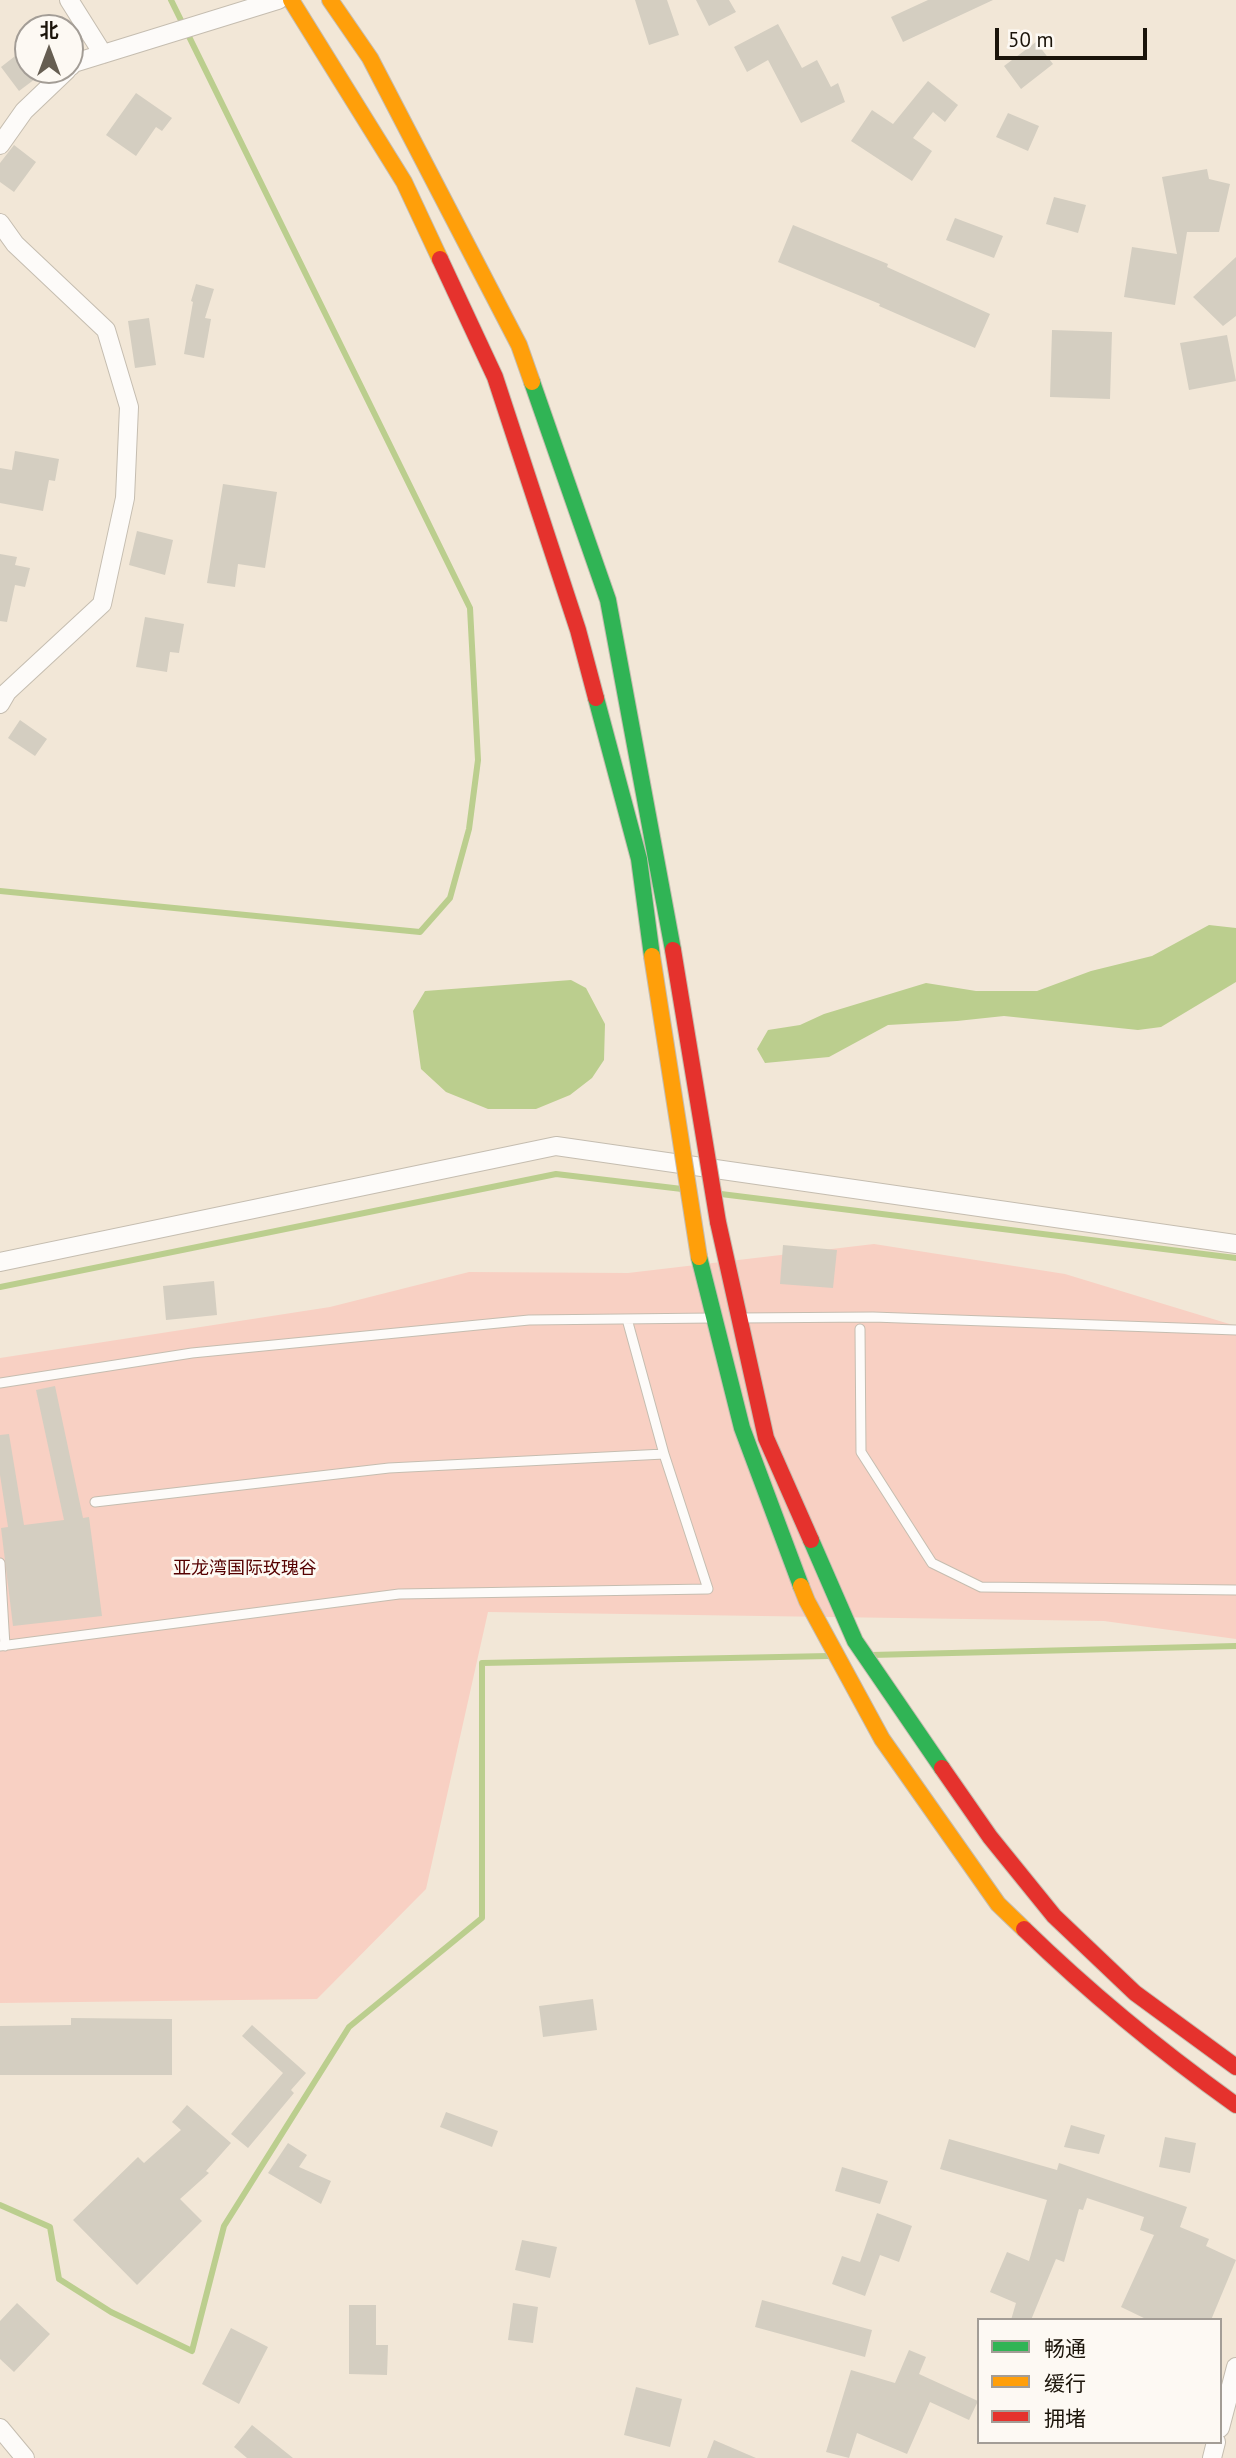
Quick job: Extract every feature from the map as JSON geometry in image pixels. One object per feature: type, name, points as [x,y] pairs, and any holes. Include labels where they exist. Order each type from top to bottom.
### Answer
[{"type":"main road","points":[[291,0],[404,182],[495,377],[579,630],[639,859],[699,1257],[742,1428],[807,1601],[882,1739],[998,1904],[1074,1979],[1161,2051],[1236,2105]]},
{"type":"main road","points":[[330,0],[370,58],[519,345],[608,600],[673,950],[718,1222],[766,1438],[855,1642],[990,1837],[1054,1916],[1135,1993],[1236,2067]]},
{"type":"street","points":[[69,0],[103,54]]},
{"type":"street","points":[[84,60],[278,0]]},
{"type":"street","points":[[0,145],[24,111],[53,84]]},
{"type":"street","points":[[0,223],[15,244],[106,330],[129,407],[125,498],[102,604],[7,692],[0,704]]},
{"type":"street","points":[[0,1262],[556,1146],[1236,1244]]},
{"type":"street","points":[[1222,2420],[1236,2367]]},
{"type":"street","points":[[0,2428],[25,2458]]},
{"type":"lane","points":[[0,1382],[205,1352],[529,1320],[873,1317],[1236,1330]]},
{"type":"lane","points":[[0,1563],[3,1646],[399,1594],[708,1589],[664,1454],[627,1319]]},
{"type":"lane","points":[[860,1329],[862,1452],[932,1563],[981,1587],[1236,1590]]},
{"type":"lane","points":[[95,1502],[389,1468],[664,1454]]},
{"type":"green space","name":"亚龙湾国际玫瑰谷","points":[[874,1244],[1065,1274],[1236,1326],[1236,1639],[1104,1621],[488,1612],[426,1889],[317,1999],[0,2003],[0,1358],[330,1307],[469,1272],[628,1273]]},
{"type":"shaded area","points":[[1209,925],[1236,928],[1236,982],[1161,1027],[1138,1030],[1004,1016],[888,1025],[829,1057],[765,1063],[757,1049],[768,1030],[800,1025],[824,1014],[926,983],[976,991],[1037,991],[1091,971],[1152,956]]},
{"type":"shaded area","points":[[571,980],[586,988],[605,1024],[604,1060],[592,1078],[570,1095],[536,1109],[488,1109],[446,1092],[421,1069],[413,1011],[425,991]]},
{"type":"building","points":[[635,0],[667,0],[679,35],[649,45]]},
{"type":"building","points":[[696,0],[729,0],[736,12],[709,26]]},
{"type":"building","points":[[928,0],[993,0],[903,42],[891,17]]},
{"type":"building","points":[[778,24],[802,68],[817,60],[831,87],[838,83],[845,102],[801,123],[768,60],[747,72],[734,47]]},
{"type":"building","points":[[1036,42],[1053,64],[1021,89],[1004,66]]},
{"type":"building","points":[[14,57],[14,84],[28,84],[19,91],[1,67]]},
{"type":"building","points":[[928,81],[958,105],[945,122],[933,112],[913,138],[932,151],[912,181],[851,141],[872,110],[893,124]]},
{"type":"building","points":[[136,93],[172,118],[162,131],[156,127],[136,156],[106,135]]},
{"type":"building","points":[[1008,113],[1039,126],[1028,151],[996,137]]},
{"type":"building","points":[[14,145],[36,162],[14,192],[0,182],[0,163]]},
{"type":"building","points":[[1207,169],[1209,179],[1230,184],[1219,232],[1187,232],[1175,305],[1124,297],[1132,247],[1177,254],[1162,177]]},
{"type":"building","points":[[1054,197],[1086,205],[1078,233],[1046,224]]},
{"type":"building","points":[[955,218],[1003,236],[994,258],[946,240]]},
{"type":"building","points":[[793,225],[888,264],[887,267],[990,314],[975,348],[879,306],[880,304],[778,262]]},
{"type":"building","points":[[1236,257],[1236,316],[1223,326],[1193,297]]},
{"type":"building","points":[[196,284],[214,289],[205,318],[211,319],[204,358],[184,354]]},
{"type":"building","points":[[149,318],[156,365],[135,368],[128,321]]},
{"type":"building","points":[[1052,330],[1112,332],[1110,399],[1050,397]]},
{"type":"building","points":[[1227,335],[1236,381],[1189,390],[1180,343]]},
{"type":"building","points":[[15,451],[59,459],[55,481],[49,480],[43,511],[0,503],[0,468],[12,470]]},
{"type":"building","points":[[223,484],[277,492],[265,568],[238,564],[235,587],[207,583]]},
{"type":"building","points":[[137,531],[173,540],[165,575],[129,565]]},
{"type":"building","points":[[0,554],[17,557],[15,565],[30,568],[25,587],[15,585],[7,622],[0,621]]},
{"type":"building","points":[[145,617],[184,624],[179,653],[170,652],[167,672],[136,667]]},
{"type":"building","points":[[20,720],[47,739],[35,756],[8,738]]},
{"type":"building","points":[[783,1245],[837,1250],[833,1288],[780,1284]]},
{"type":"building","points":[[214,1281],[217,1315],[166,1320],[163,1286]]},
{"type":"building","points":[[55,1386],[83,1518],[89,1517],[102,1616],[13,1626],[1,1528],[8,1527],[0,1475],[0,1435],[9,1434],[24,1525],[64,1520],[36,1390]]},
{"type":"building","points":[[593,1999],[597,2030],[543,2037],[539,2006]]},
{"type":"building","points":[[71,2018],[172,2019],[172,2075],[0,2075],[0,2026],[71,2025]]},
{"type":"building","points":[[252,2025],[306,2073],[291,2090],[294,2093],[248,2148],[231,2134],[283,2073],[242,2036]]},
{"type":"building","points":[[187,2105],[231,2143],[206,2171],[209,2173],[180,2199],[202,2221],[137,2285],[73,2220],[138,2157],[144,2163],[181,2130],[172,2122]]},
{"type":"building","points":[[446,2112],[498,2131],[492,2147],[440,2127]]},
{"type":"building","points":[[1071,2125],[1105,2135],[1099,2154],[1064,2147]]},
{"type":"building","points":[[1165,2137],[1196,2143],[1190,2173],[1159,2167]]},
{"type":"building","points":[[949,2139],[1057,2170],[1059,2163],[1187,2207],[1180,2227],[1209,2239],[1206,2246],[1236,2260],[1212,2318],[1144,2318],[1121,2307],[1154,2235],[1140,2230],[1144,2217],[1087,2198],[1083,2210],[1079,2209],[1064,2262],[1056,2259],[1032,2318],[1012,2318],[1016,2303],[990,2292],[1007,2252],[1029,2261],[1047,2200],[940,2169]]},
{"type":"building","points":[[288,2143],[307,2155],[299,2167],[331,2181],[321,2204],[268,2173]]},
{"type":"building","points":[[842,2167],[888,2181],[880,2204],[835,2191]]},
{"type":"building","points":[[877,2213],[912,2226],[899,2262],[880,2255],[865,2296],[832,2284],[842,2256],[860,2262]]},
{"type":"building","points":[[522,2240],[557,2247],[550,2278],[515,2270]]},
{"type":"building","points":[[762,2300],[872,2330],[865,2357],[755,2327]]},
{"type":"building","points":[[17,2303],[50,2334],[14,2372],[0,2359],[0,2321]]},
{"type":"building","points":[[513,2303],[538,2307],[533,2343],[508,2340]]},
{"type":"building","points":[[349,2305],[376,2305],[376,2345],[388,2345],[387,2375],[349,2374]]},
{"type":"building","points":[[231,2328],[268,2347],[239,2404],[202,2384]]},
{"type":"building","points":[[909,2350],[926,2357],[919,2374],[977,2401],[977,2403],[969,2420],[930,2402],[907,2454],[857,2433],[849,2458],[826,2452],[851,2370],[895,2383]]},
{"type":"building","points":[[636,2387],[682,2399],[670,2447],[624,2435]]},
{"type":"building","points":[[252,2425],[293,2458],[247,2458],[234,2447]]},
{"type":"building","points":[[714,2440],[756,2458],[707,2458]]},
{"type":"waterway","points":[[0,891],[420,932],[450,898],[469,829],[478,760],[470,608],[171,0]]},
{"type":"waterway","points":[[0,1287],[556,1174],[682,1189]]},
{"type":"waterway","points":[[721,1194],[1236,1258]]},
{"type":"waterway","points":[[871,1655],[1236,1646]]},
{"type":"waterway","points":[[0,2205],[50,2227],[59,2279],[111,2312],[192,2351],[224,2226],[349,2027],[482,1918],[482,1663],[829,1656]]},
{"type":"traffic: fast","points":[[532,382],[608,600],[673,950]]},
{"type":"traffic: fast","points":[[596,698],[639,859],[652,956]]},
{"type":"traffic: fast","points":[[699,1257],[742,1428],[801,1586]]},
{"type":"traffic: fast","points":[[811,1540],[855,1641],[942,1768]]},
{"type":"traffic: slow","points":[[291,0],[404,182],[440,259]]},
{"type":"traffic: slow","points":[[330,0],[370,58],[519,345],[532,382]]},
{"type":"traffic: slow","points":[[652,956],[699,1257]]},
{"type":"traffic: slow","points":[[801,1586],[882,1739],[998,1904],[1024,1929]]},
{"type":"traffic: jam","points":[[440,259],[495,377],[578,630],[596,698]]},
{"type":"traffic: jam","points":[[673,950],[718,1222]]},
{"type":"traffic: jam","points":[[718,1222],[766,1438],[811,1540]]},
{"type":"traffic: jam","points":[[942,1768],[990,1837],[1054,1916],[1135,1993],[1236,2067]]},
{"type":"traffic: jam","points":[[1024,1929],[1127,2021],[1236,2105]]}]
